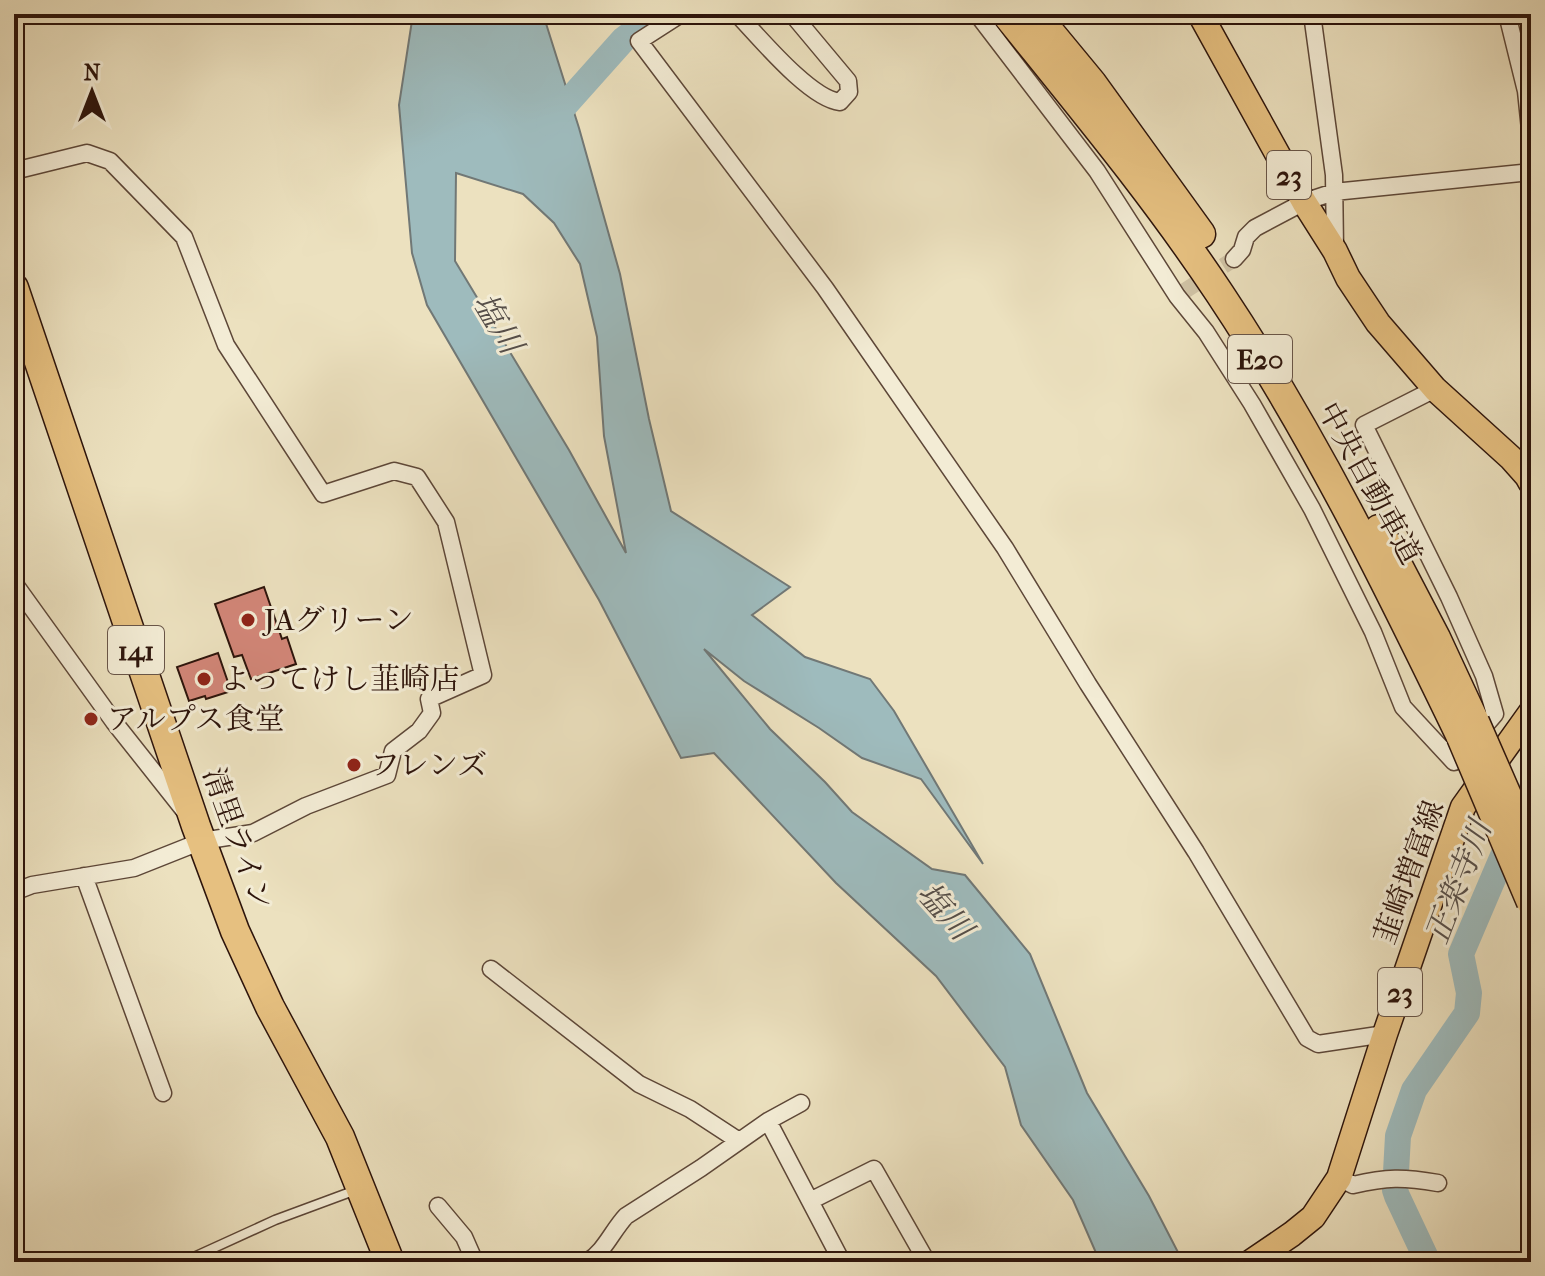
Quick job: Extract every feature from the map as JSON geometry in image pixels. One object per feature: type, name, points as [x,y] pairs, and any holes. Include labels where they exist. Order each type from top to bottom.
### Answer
[{"type":"highway","name":"中央自動車道","points":[[1006,14],[1109,141],[1221,296],[1344,501],[1531,850]]},
{"type":"highway","name":"中央自動車道","points":[[1035,14],[1092,83],[1236,285],[1325,432],[1398,562],[1436,638],[1531,902]]},
{"type":"highway","name":"清里ライン","points":[[14,288],[199,834],[235,931],[257,980],[340,1137],[390,1262]]},
{"type":"main road","name":"23","points":[[1200,14],[1304,202],[1378,323],[1435,389],[1511,458],[1531,483]]},
{"type":"main road","name":"韮崎増富線","points":[[1254,1260],[1313,1217],[1339,1178],[1463,807],[1531,712]]},
{"type":"street","points":[[681,14],[639,41],[825,288],[1005,548],[1196,852],[1307,1038],[1318,1044],[1385,1034]]},
{"type":"street","points":[[737,14],[805,83],[830,101],[840,102],[849,92],[848,81],[792,14]]},
{"type":"street","points":[[977,14],[1097,171],[1245,392],[1312,509],[1373,632],[1403,707],[1454,762],[1495,714],[1484,676],[1449,597],[1364,425],[1435,389]]},
{"type":"street","points":[[1312,14],[1334,175],[1335,251]]},
{"type":"street","points":[[1507,14],[1526,91],[1531,139]]},
{"type":"street","points":[[14,171],[87,153],[110,161],[184,237],[226,345],[323,494],[394,471],[417,477],[446,522],[483,675],[429,699],[432,713],[419,731],[393,751],[387,775],[306,806],[253,833],[199,834],[134,868],[32,885],[14,892]]},
{"type":"street","points":[[1234,259],[1242,250],[1246,237],[1255,228],[1304,202],[1334,192],[1531,172]]},
{"type":"street","points":[[14,583],[199,834]]},
{"type":"street","points":[[84,876],[163,1093]]},
{"type":"street","points":[[491,969],[639,1084],[690,1109],[739,1141]]},
{"type":"street","points":[[587,1262],[604,1246],[626,1216],[768,1121],[801,1103]]},
{"type":"street","points":[[768,1121],[842,1262]]},
{"type":"street","points":[[810,1201],[874,1169],[927,1262]]},
{"type":"street","points":[[1339,1178],[1353,1185],[1379,1179],[1406,1178],[1438,1183]]},
{"type":"street","points":[[438,1206],[464,1237],[475,1262]]},
{"type":"lane","points":[[183,1262],[275,1220],[361,1188]]},
{"type":"water","name":"塩川","points":[[413,14],[543,14],[620,274],[671,511],[790,587],[752,615],[805,657],[870,679],[894,711],[983,864],[921,779],[862,758],[744,681],[704,649],[770,729],[852,812],[932,869],[965,875],[1030,954],[1087,1093],[1149,1196],[1183,1262],[1100,1262],[1073,1200],[1021,1125],[1005,1067],[936,976],[836,883],[714,753],[681,758],[599,600],[427,305],[412,253],[399,105]],"holes":[[[456,173],[523,194],[554,223],[580,264],[597,337],[604,436],[626,553],[569,450],[455,261]]]},
{"type":"building","name":"JAグリーン","points":[[264,587],[282,639],[287,637],[296,664],[251,679],[242,655],[234,657],[215,604]]},
{"type":"building","name":"よってけし韮崎店","points":[[218,653],[231,691],[189,701],[177,667]]},
{"type":"waterway","points":[[549,123],[624,39],[657,14]]},
{"type":"waterway","name":"正楽寺川","points":[[1428,1262],[1395,1190],[1398,1136],[1414,1090],[1467,1013],[1469,993],[1461,954],[1531,790]]},
{"type":"tunnel","points":[[1183,292],[1234,259]]},
{"type":"place","name":"JAグリーン","points":[[248,620]]},
{"type":"place","name":"よってけし韮崎店","points":[[204,679]]},
{"type":"place","name":"アルプス食堂","points":[[91,719]]},
{"type":"place","name":"フレンズ","points":[[354,765]]}]
